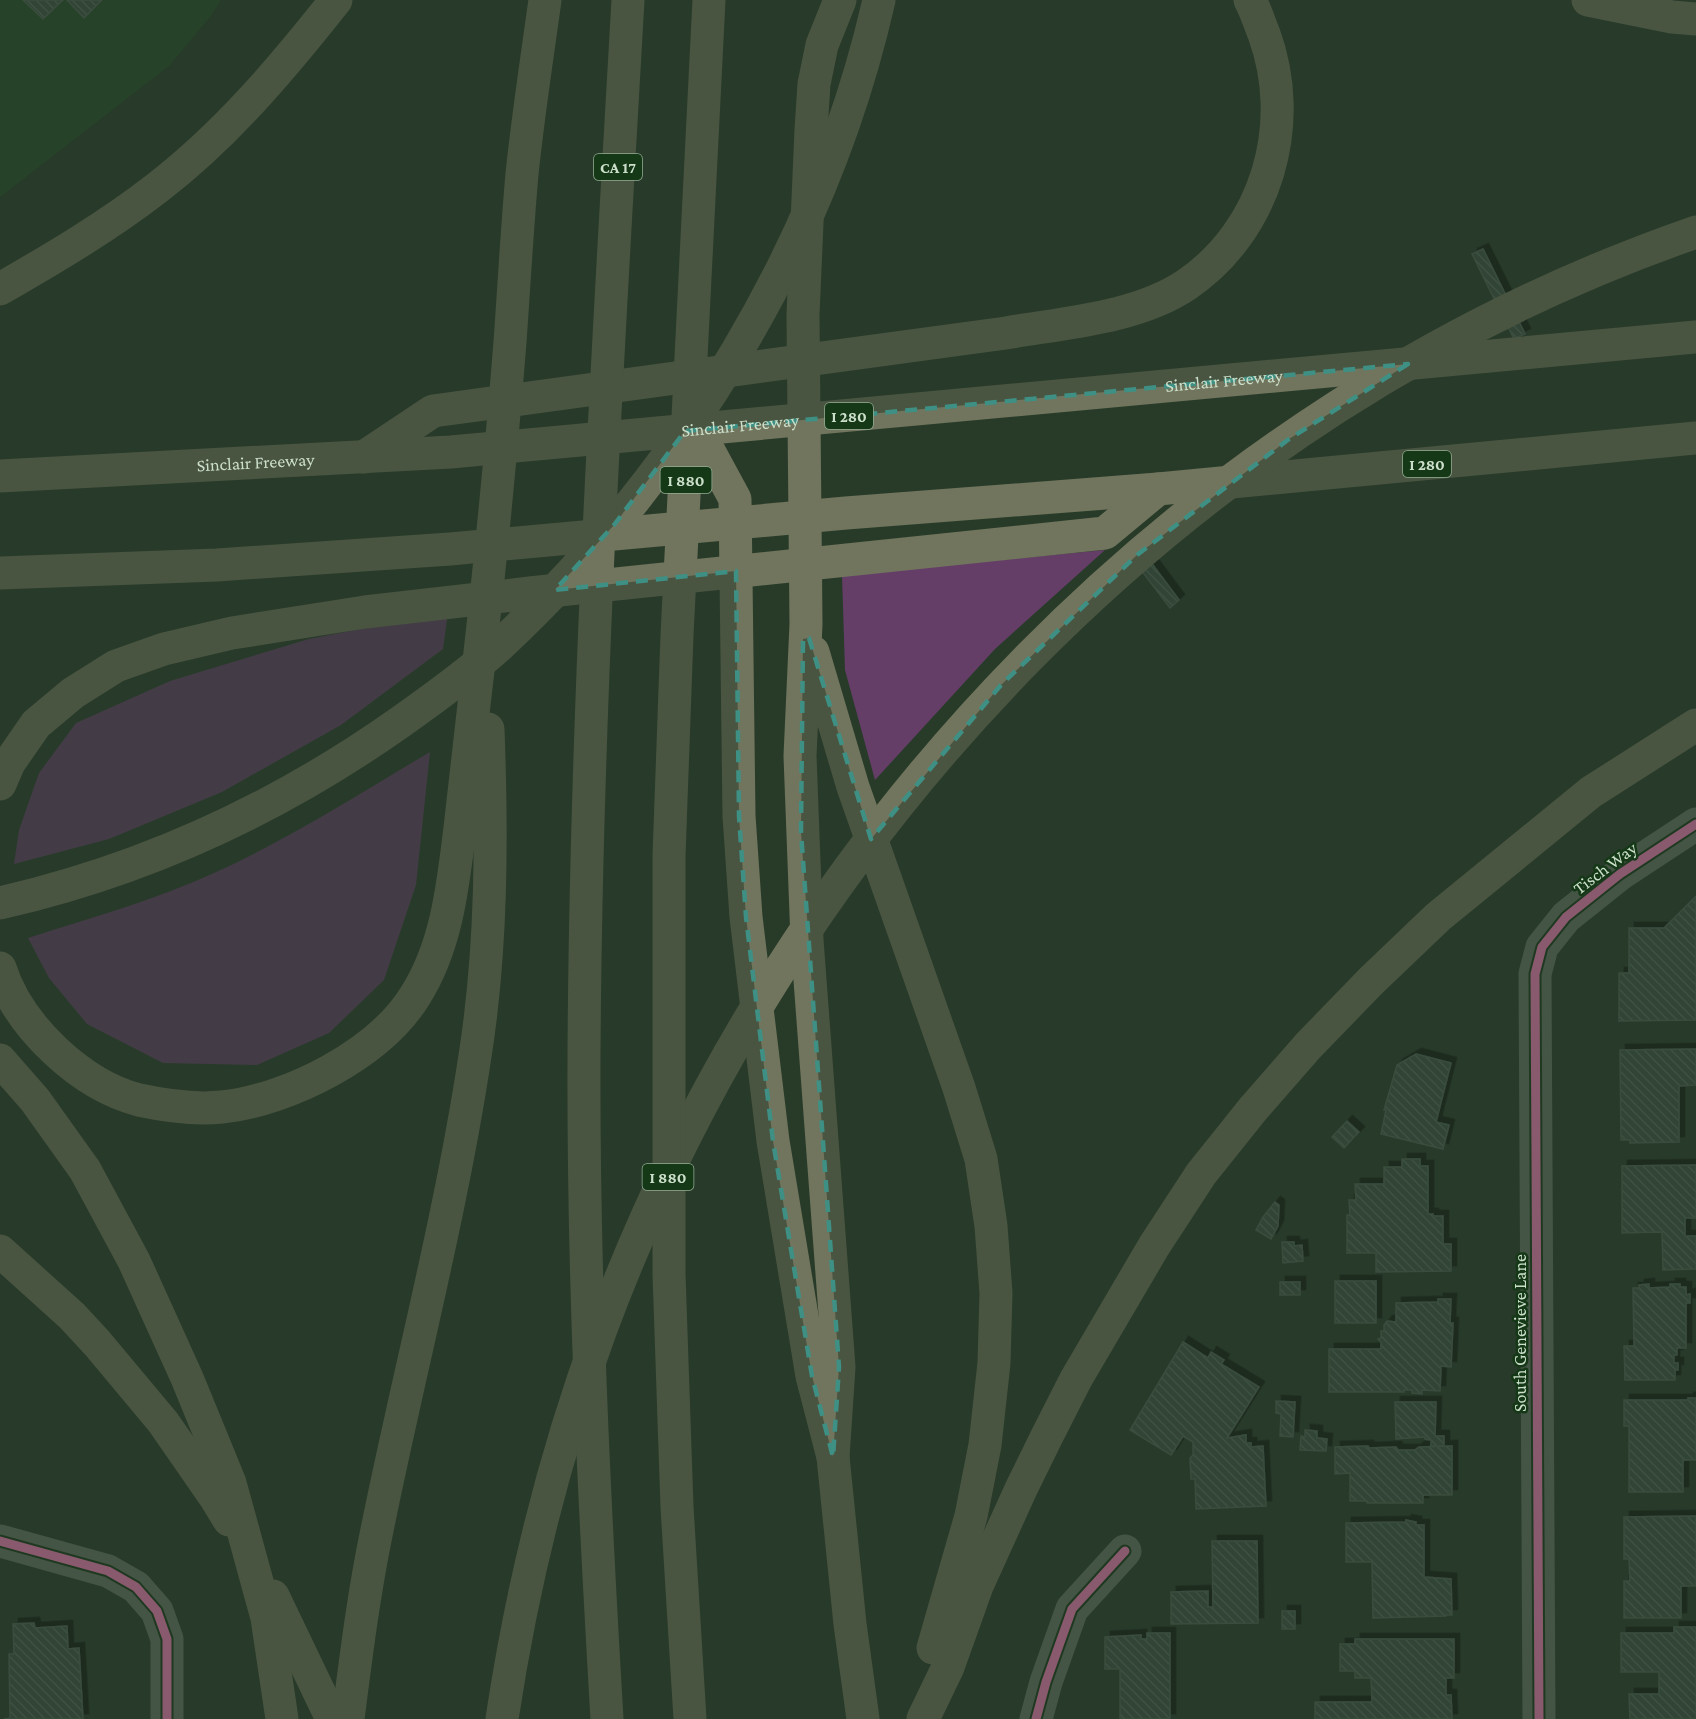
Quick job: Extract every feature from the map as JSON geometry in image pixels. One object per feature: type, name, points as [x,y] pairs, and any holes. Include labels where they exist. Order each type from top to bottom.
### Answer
[{"type":"highway","points":[[0,288],[73,247],[158,187],[230,123],[294,53],[336,0]]},
{"type":"highway","points":[[0,969],[24,1016],[54,1050],[91,1080],[135,1099],[183,1109],[224,1107],[268,1098],[308,1083],[345,1062],[384,1033],[415,997],[435,955],[451,899],[484,619],[510,343],[522,173],[545,0]]},
{"type":"highway","name":"CA 17","points":[[607,1719],[595,1514],[585,1080],[588,828],[593,643],[628,0]]},
{"type":"highway","name":"I 880","points":[[690,1719],[677,1507],[669,1274],[669,856],[677,635],[709,0]]},
{"type":"highway","points":[[833,1457],[839,1367],[814,1047],[801,832],[800,756],[806,624],[803,315],[814,84],[822,45],[840,0]]},
{"type":"highway","points":[[0,903],[140,861],[191,842],[277,801],[352,756],[437,696],[497,647],[555,590],[614,525],[671,451],[725,370],[768,297],[809,212],[834,152],[861,74],[879,0]]},
{"type":"highway","points":[[363,458],[433,411],[1006,333],[1087,319],[1143,306],[1185,285],[1220,254],[1249,217],[1268,176],[1276,133],[1277,91],[1269,48],[1250,0]]},
{"type":"highway","points":[[1588,0],[1696,19]]},
{"type":"highway","points":[[502,1719],[522,1597],[544,1508],[575,1402],[601,1328],[635,1246],[673,1162],[717,1077],[768,990],[819,910],[874,834],[938,755],[1001,685],[1137,555],[1212,495],[1289,439],[1358,394],[1471,328],[1572,281],[1696,232]]},
{"type":"highway","name":"Sinclair Freeway","points":[[0,476],[451,452],[1696,337]]},
{"type":"highway","points":[[689,414],[735,499],[739,816],[746,917],[773,1141],[812,1376],[833,1457],[850,1624],[863,1719]]},
{"type":"highway","name":"I 280","points":[[0,573],[217,565],[450,549],[846,513],[1158,489],[1696,438]]},
{"type":"highway","points":[[0,784],[9,763],[36,724],[73,693],[116,666],[164,649],[232,633],[377,611],[541,591],[1105,532],[1158,489]]},
{"type":"highway","points":[[348,1719],[359,1630],[376,1532],[461,1138],[476,1053],[485,965],[491,825],[484,619]]},
{"type":"highway","points":[[806,624],[853,787],[959,1088],[981,1159],[991,1226],[996,1293],[994,1363],[985,1445],[971,1516],[930,1658],[922,1719]]},
{"type":"highway","points":[[922,1719],[948,1666],[977,1586],[1021,1489],[1076,1379],[1154,1246],[1201,1174],[1252,1109],[1308,1046],[1438,917],[1591,792],[1696,725]]},
{"type":"highway","points":[[0,1060],[35,1100],[85,1170],[134,1261],[187,1378],[230,1484],[267,1618],[282,1719]]},
{"type":"highway","points":[[0,1251],[72,1316],[163,1422],[215,1497],[279,1605],[332,1719]]},
{"type":"street","name":"Tisch Way","points":[[1542,947],[1566,917],[1620,874],[1696,824]]},
{"type":"street","name":"South Genevieve Lane","points":[[1539,1719],[1535,974],[1542,947]]},
{"type":"street","points":[[0,1541],[108,1571],[136,1587],[157,1611],[167,1639],[167,1719]]},
{"type":"street","points":[[1036,1719],[1046,1682],[1072,1609],[1125,1551]]},
{"type":"highlighted area","points":[[1408,364],[1289,439],[1137,555],[1001,685],[871,839],[809,638],[803,639],[801,832],[839,1367],[833,1457],[812,1376],[773,1141],[746,917],[739,816],[736,571],[555,590],[614,525],[685,431]]},
{"type":"shaded area","points":[[0,0],[221,0],[210,17],[169,66],[0,197]]},
{"type":"shaded area","points":[[1105,550],[995,649],[875,780],[845,670],[842,575]]},
{"type":"shaded area","points":[[448,612],[443,649],[341,725],[222,792],[109,839],[14,864],[19,830],[39,773],[76,723],[170,681],[309,639]]},
{"type":"shaded area","points":[[430,752],[416,885],[384,980],[329,1033],[257,1065],[163,1063],[87,1024],[49,978],[28,938],[146,900],[214,873],[297,831]]},
{"type":"building","points":[[23,0],[63,0],[43,19]]},
{"type":"building","points":[[67,0],[102,0],[84,18]]},
{"type":"building","points":[[1483,249],[1525,334],[1514,339],[1472,254]]},
{"type":"building","points":[[1147,557],[1179,600],[1170,608],[1137,565]]},
{"type":"building","points":[[1696,896],[1696,1020],[1619,1021],[1619,973],[1629,973],[1629,928],[1664,928]]},
{"type":"building","points":[[1696,1049],[1696,1085],[1679,1086],[1679,1142],[1630,1143],[1630,1140],[1621,1140],[1620,1050]]},
{"type":"building","points":[[1416,1054],[1451,1063],[1436,1122],[1449,1125],[1443,1149],[1381,1134],[1386,1110],[1384,1110],[1397,1065]]},
{"type":"building","points":[[1347,1121],[1359,1132],[1344,1148],[1332,1137]]},
{"type":"building","points":[[1402,1159],[1420,1159],[1420,1166],[1428,1166],[1428,1214],[1443,1216],[1443,1244],[1451,1244],[1451,1271],[1376,1272],[1376,1253],[1347,1253],[1347,1215],[1350,1215],[1349,1200],[1356,1200],[1355,1184],[1384,1184],[1384,1167],[1402,1167]]},
{"type":"building","points":[[1696,1165],[1696,1218],[1685,1218],[1685,1236],[1696,1236],[1696,1269],[1663,1270],[1662,1232],[1622,1233],[1622,1166]]},
{"type":"building","points":[[1275,1202],[1279,1205],[1278,1226],[1271,1239],[1256,1230]]},
{"type":"building","points":[[1282,1242],[1294,1242],[1294,1246],[1302,1245],[1303,1261],[1283,1263]]},
{"type":"building","points":[[1335,1281],[1376,1281],[1376,1323],[1335,1323]]},
{"type":"building","points":[[1280,1282],[1300,1282],[1300,1295],[1280,1295]]},
{"type":"building","points":[[1649,1284],[1649,1288],[1680,1284],[1680,1287],[1686,1287],[1686,1295],[1690,1294],[1690,1303],[1686,1303],[1686,1348],[1677,1348],[1677,1355],[1674,1355],[1674,1363],[1678,1363],[1675,1380],[1625,1380],[1624,1346],[1634,1346],[1633,1288]]},
{"type":"building","points":[[1438,1299],[1451,1299],[1450,1323],[1453,1323],[1451,1367],[1441,1366],[1440,1391],[1422,1390],[1422,1394],[1412,1393],[1412,1390],[1404,1390],[1404,1392],[1329,1392],[1329,1349],[1381,1349],[1381,1342],[1378,1339],[1381,1338],[1381,1331],[1384,1331],[1387,1321],[1396,1322],[1396,1303],[1438,1302]]},
{"type":"building","points":[[1183,1342],[1208,1358],[1211,1352],[1224,1360],[1221,1364],[1259,1387],[1227,1438],[1246,1435],[1246,1443],[1251,1443],[1251,1447],[1263,1446],[1266,1506],[1196,1509],[1195,1479],[1191,1479],[1190,1458],[1193,1455],[1193,1442],[1183,1436],[1171,1455],[1130,1430]]},
{"type":"building","points":[[1688,1398],[1696,1398],[1696,1460],[1683,1460],[1683,1492],[1629,1492],[1629,1426],[1624,1426],[1624,1400],[1688,1400]]},
{"type":"building","points":[[1276,1401],[1295,1402],[1293,1437],[1280,1436],[1281,1414],[1276,1413]]},
{"type":"building","points":[[1395,1402],[1436,1402],[1435,1436],[1444,1436],[1444,1446],[1431,1446],[1431,1440],[1425,1437],[1396,1439]]},
{"type":"building","points":[[1305,1430],[1317,1431],[1317,1438],[1327,1439],[1326,1451],[1300,1450],[1301,1436],[1305,1437]]},
{"type":"building","points":[[1368,1446],[1369,1448],[1396,1447],[1398,1450],[1415,1450],[1419,1447],[1452,1446],[1452,1495],[1423,1495],[1423,1503],[1350,1501],[1350,1473],[1335,1474],[1335,1447]]},
{"type":"building","points":[[1696,1516],[1696,1586],[1681,1586],[1681,1618],[1624,1618],[1624,1581],[1630,1581],[1629,1559],[1624,1559],[1624,1517]]},
{"type":"building","points":[[1406,1520],[1416,1522],[1416,1525],[1424,1525],[1424,1577],[1451,1579],[1452,1615],[1373,1618],[1372,1562],[1346,1562],[1346,1523],[1406,1522]]},
{"type":"building","points":[[1212,1541],[1257,1541],[1258,1623],[1171,1624],[1171,1592],[1208,1591],[1208,1607],[1213,1607]]},
{"type":"building","points":[[1282,1611],[1295,1611],[1295,1629],[1282,1629]]},
{"type":"building","points":[[34,1623],[35,1628],[67,1626],[68,1649],[79,1648],[83,1719],[4,1719],[10,1718],[9,1654],[14,1654],[13,1624]]},
{"type":"building","points":[[1674,1627],[1696,1627],[1696,1719],[1630,1719],[1629,1694],[1659,1694],[1659,1672],[1621,1672],[1621,1633],[1674,1633]]},
{"type":"building","points":[[1147,1633],[1170,1633],[1170,1719],[1120,1719],[1120,1669],[1105,1669],[1105,1637],[1141,1635],[1141,1639],[1147,1639]]},
{"type":"building","points":[[1355,1639],[1454,1639],[1454,1678],[1446,1678],[1446,1695],[1451,1695],[1452,1719],[1315,1719],[1315,1702],[1372,1702],[1371,1678],[1355,1678],[1355,1671],[1340,1671],[1340,1644],[1355,1644]]},
{"type":"cycle path","points":[[1539,1719],[1535,974],[1542,947],[1566,917],[1620,874],[1696,824]]},
{"type":"cycle path","points":[[0,1541],[108,1571],[136,1587],[157,1611],[167,1639],[167,1719]]},
{"type":"cycle path","points":[[1036,1719],[1046,1682],[1072,1609],[1125,1551]]}]
